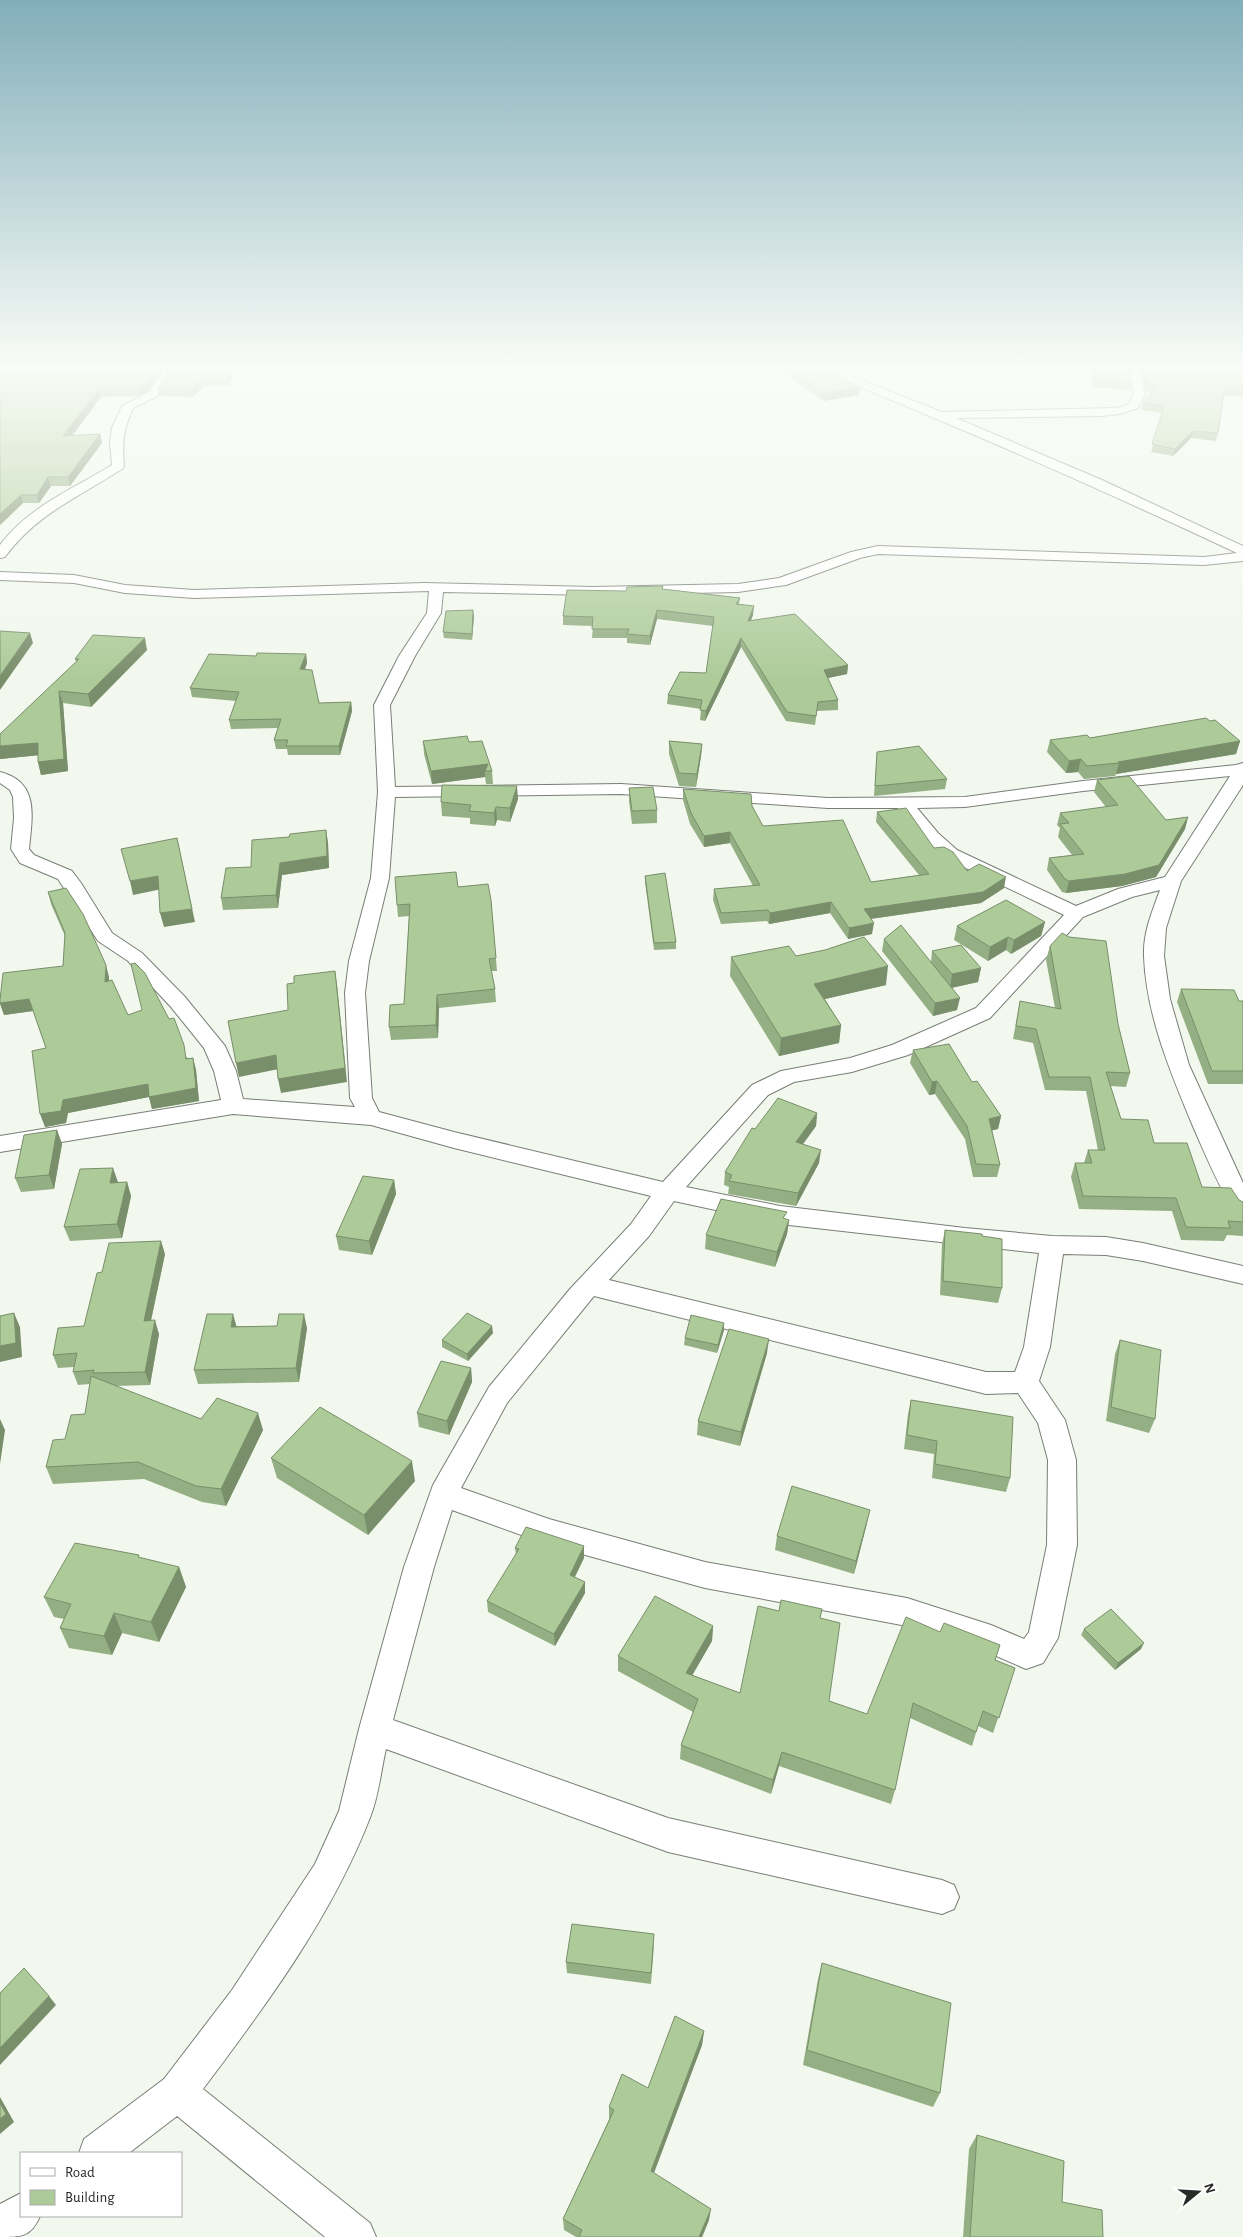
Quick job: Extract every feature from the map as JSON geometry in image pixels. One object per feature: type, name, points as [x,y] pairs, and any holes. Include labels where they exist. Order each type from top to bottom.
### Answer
[{"type":"street","points":[[0,554],[28,522],[109,471]]},
{"type":"street","points":[[1071,471],[1243,551]]},
{"type":"street","points":[[0,576],[74,579],[125,589],[194,594],[436,587],[592,591],[757,586],[781,582],[856,555],[886,550],[1204,561],[1243,557]]},
{"type":"street","points":[[371,1117],[361,1098],[359,1036],[355,993],[359,961],[380,878],[387,792],[382,705],[406,656],[434,613],[436,587]]},
{"type":"street","points":[[387,792],[621,789],[828,803],[965,802],[994,800],[1082,786],[1242,769]]},
{"type":"street","points":[[1242,769],[1172,881],[1156,928],[1154,956],[1160,999],[1178,1066],[1243,1207]]},
{"type":"street","points":[[0,777],[14,784],[22,798],[24,807],[20,849],[22,855],[33,862],[65,875],[72,883],[105,938],[134,958],[178,1002],[214,1046],[225,1071],[233,1106]]},
{"type":"street","points":[[902,801],[932,837],[951,854],[1076,913]]},
{"type":"street","points":[[99,2152],[177,2092],[245,2003],[327,1876],[355,1813],[374,1729],[419,1567],[443,1494],[498,1395],[590,1285],[640,1230],[668,1191],[760,1090],[790,1076],[852,1065],[900,1050],[983,1013],[1076,913],[1124,893],[1172,881]]},
{"type":"street","points":[[0,1144],[233,1106],[371,1117],[454,1140],[619,1181],[780,1215],[1052,1244],[1106,1246],[1143,1252],[1243,1275]]},
{"type":"street","points":[[1025,1382],[1037,1347],[1052,1244]]},
{"type":"street","points":[[590,1285],[986,1384],[1025,1382]]},
{"type":"street","points":[[443,1494],[549,1532],[705,1575],[907,1612],[991,1639],[1026,1655],[1032,1653],[1043,1638],[1062,1545],[1062,1460],[1051,1420],[1025,1382]]},
{"type":"street","points":[[374,1729],[668,1835],[942,1897]]},
{"type":"street","points":[[177,2092],[356,2237]]},
{"type":"street","points":[[0,2229],[20,2214]]},
{"type":"building","points":[[0,471],[72,471],[68,477],[48,477],[37,495],[21,495],[0,514]]},
{"type":"building","points":[[663,586],[662,589],[740,598],[736,604],[754,606],[748,621],[795,614],[848,665],[824,670],[838,700],[818,702],[816,716],[787,712],[741,638],[706,711],[700,710],[702,700],[668,695],[680,672],[706,673],[714,617],[657,610],[650,636],[627,634],[629,629],[592,629],[593,617],[563,616],[567,590],[626,591],[627,587]]},
{"type":"building","points":[[473,610],[472,634],[443,632],[446,611]]},
{"type":"building","points":[[0,631],[30,633],[0,676]]},
{"type":"building","points":[[93,635],[145,638],[88,694],[59,691],[64,759],[38,762],[38,743],[0,746],[0,734],[79,659],[75,659]]},
{"type":"building","points":[[257,653],[306,654],[300,669],[312,670],[319,703],[351,702],[339,746],[286,746],[288,740],[274,740],[281,719],[229,720],[239,692],[190,688],[209,654],[256,656]]},
{"type":"building","points":[[1206,718],[1210,721],[1215,720],[1240,741],[1119,763],[1087,766],[1081,759],[1069,761],[1050,740],[1087,735],[1090,738]]},
{"type":"building","points":[[467,736],[469,742],[482,741],[492,771],[485,771],[488,764],[431,771],[423,741]]},
{"type":"building","points":[[669,741],[702,744],[697,774],[679,773]]},
{"type":"building","points":[[919,746],[947,779],[875,786],[877,752]]},
{"type":"building","points":[[1129,776],[1166,820],[1188,817],[1159,865],[1125,874],[1069,881],[1065,879],[1049,858],[1084,854],[1060,824],[1069,823],[1060,813],[1118,805],[1097,780]]},
{"type":"building","points":[[442,785],[517,786],[510,808],[496,807],[494,813],[469,811],[471,805],[441,802]]},
{"type":"building","points":[[653,787],[657,810],[632,811],[629,788]]},
{"type":"building","points":[[683,789],[751,794],[752,806],[763,826],[843,820],[871,882],[929,874],[877,812],[906,808],[934,848],[944,847],[953,852],[967,871],[979,864],[1006,877],[983,892],[864,909],[874,923],[849,928],[831,902],[770,913],[768,910],[721,913],[714,889],[760,885],[730,832],[704,836],[691,813]]},
{"type":"building","points":[[326,830],[327,856],[280,863],[276,895],[221,898],[226,868],[251,867],[252,840],[289,837],[290,834]]},
{"type":"building","points":[[177,838],[192,909],[160,913],[158,876],[130,881],[121,849]]},
{"type":"building","points":[[456,872],[458,887],[488,884],[496,958],[489,959],[495,989],[437,995],[436,1025],[389,1027],[390,1005],[404,1004],[410,904],[397,905],[395,877]]},
{"type":"building","points":[[665,873],[676,942],[654,943],[645,876]]},
{"type":"building","points":[[66,888],[83,914],[106,965],[105,982],[112,980],[128,1015],[142,1010],[131,964],[135,963],[145,973],[169,1019],[174,1018],[184,1045],[186,1059],[193,1058],[196,1088],[149,1097],[148,1084],[63,1100],[61,1111],[40,1114],[32,1051],[46,1048],[29,999],[0,1003],[3,973],[63,966],[65,933],[48,892]]},
{"type":"building","points":[[1006,900],[1045,922],[1014,940],[1008,937],[990,947],[957,926]]},
{"type":"building","points":[[901,925],[960,998],[935,1003],[884,939]]},
{"type":"building","points":[[1062,933],[1069,937],[1106,941],[1118,1024],[1130,1073],[1106,1072],[1121,1119],[1148,1120],[1154,1143],[1187,1143],[1202,1187],[1231,1188],[1239,1200],[1243,1202],[1243,1222],[1228,1221],[1230,1228],[1186,1227],[1176,1198],[1083,1196],[1075,1163],[1092,1163],[1088,1150],[1105,1150],[1090,1077],[1049,1077],[1036,1029],[1016,1026],[1020,1001],[1061,1009],[1050,946]]},
{"type":"building","points":[[864,937],[888,966],[814,984],[841,1025],[781,1038],[731,957],[789,946],[796,956],[825,950]]},
{"type":"building","points":[[961,945],[981,968],[952,974],[932,951]]},
{"type":"building","points":[[335,971],[345,1068],[278,1079],[276,1055],[236,1063],[228,1021],[288,1010],[287,984],[294,983],[294,976]]},
{"type":"building","points":[[1181,989],[1234,990],[1239,1001],[1243,1001],[1243,1071],[1212,1071]]},
{"type":"building","points":[[949,1044],[972,1082],[977,1081],[1001,1116],[989,1119],[1000,1165],[976,1164],[967,1126],[937,1081],[932,1082],[913,1050]]},
{"type":"building","points":[[778,1098],[817,1113],[796,1142],[821,1150],[798,1193],[729,1181],[732,1175],[725,1172],[752,1128],[755,1129]]},
{"type":"building","points":[[57,1130],[49,1175],[15,1178],[24,1135]]},
{"type":"building","points":[[113,1168],[110,1183],[127,1182],[117,1224],[64,1227],[80,1169]]},
{"type":"building","points":[[363,1176],[394,1180],[369,1241],[336,1236]]},
{"type":"building","points":[[721,1199],[787,1212],[783,1218],[789,1220],[777,1252],[706,1235]]},
{"type":"building","points":[[945,1230],[982,1234],[982,1236],[1002,1239],[1002,1288],[943,1281]]},
{"type":"building","points":[[161,1241],[144,1321],[155,1320],[145,1372],[93,1373],[94,1370],[73,1372],[77,1353],[53,1355],[58,1328],[84,1326],[97,1273],[102,1272],[109,1243]]},
{"type":"building","points":[[14,1313],[16,1343],[0,1346],[0,1316]]},
{"type":"building","points":[[467,1313],[492,1326],[467,1354],[442,1340]]},
{"type":"building","points":[[207,1314],[233,1314],[231,1327],[277,1326],[279,1314],[304,1314],[296,1368],[194,1370]]},
{"type":"building","points":[[691,1315],[724,1323],[718,1345],[685,1338]]},
{"type":"building","points":[[729,1329],[769,1339],[741,1432],[698,1421]]},
{"type":"building","points":[[1120,1340],[1161,1350],[1155,1419],[1111,1407]]},
{"type":"building","points":[[441,1361],[471,1368],[447,1421],[417,1413]]},
{"type":"building","points":[[91,1376],[201,1419],[217,1398],[258,1413],[221,1489],[196,1486],[138,1462],[46,1467],[53,1440],[65,1439],[71,1415],[85,1414]]},
{"type":"building","points":[[911,1400],[1013,1417],[1010,1478],[935,1464],[937,1441],[907,1435]]},
{"type":"building","points":[[320,1407],[412,1461],[364,1515],[271,1458]]},
{"type":"building","points":[[792,1486],[870,1510],[856,1561],[777,1536]]},
{"type":"building","points":[[526,1527],[584,1546],[570,1575],[585,1582],[554,1634],[487,1601],[519,1549],[515,1548]]},
{"type":"building","points":[[75,1543],[139,1555],[138,1557],[179,1567],[151,1622],[114,1613],[104,1636],[60,1628],[71,1604],[44,1597]]},
{"type":"building","points":[[655,1596],[713,1626],[686,1673],[740,1693],[758,1606],[779,1611],[781,1600],[822,1609],[820,1618],[840,1623],[829,1701],[867,1714],[906,1617],[940,1632],[944,1623],[1000,1645],[995,1660],[1015,1668],[999,1718],[983,1711],[976,1732],[913,1703],[895,1790],[782,1752],[773,1780],[681,1745],[698,1699],[618,1656]]},
{"type":"building","points":[[1111,1609],[1144,1643],[1118,1663],[1084,1629]]},
{"type":"building","points":[[572,1924],[654,1934],[651,1973],[566,1962]]},
{"type":"building","points":[[822,1963],[951,2003],[940,2093],[807,2050]]},
{"type":"building","points":[[24,1968],[49,1996],[0,2048],[0,1993]]},
{"type":"building","points":[[675,2016],[704,2031],[651,2171],[711,2209],[699,2237],[579,2237],[582,2230],[563,2219],[614,2110],[609,2107],[622,2074],[648,2088]]},
{"type":"building","points":[[0,2103],[6,2114],[0,2119]]},
{"type":"building","points":[[977,2135],[1064,2161],[1062,2202],[1102,2210],[1103,2237],[970,2237]]}]
